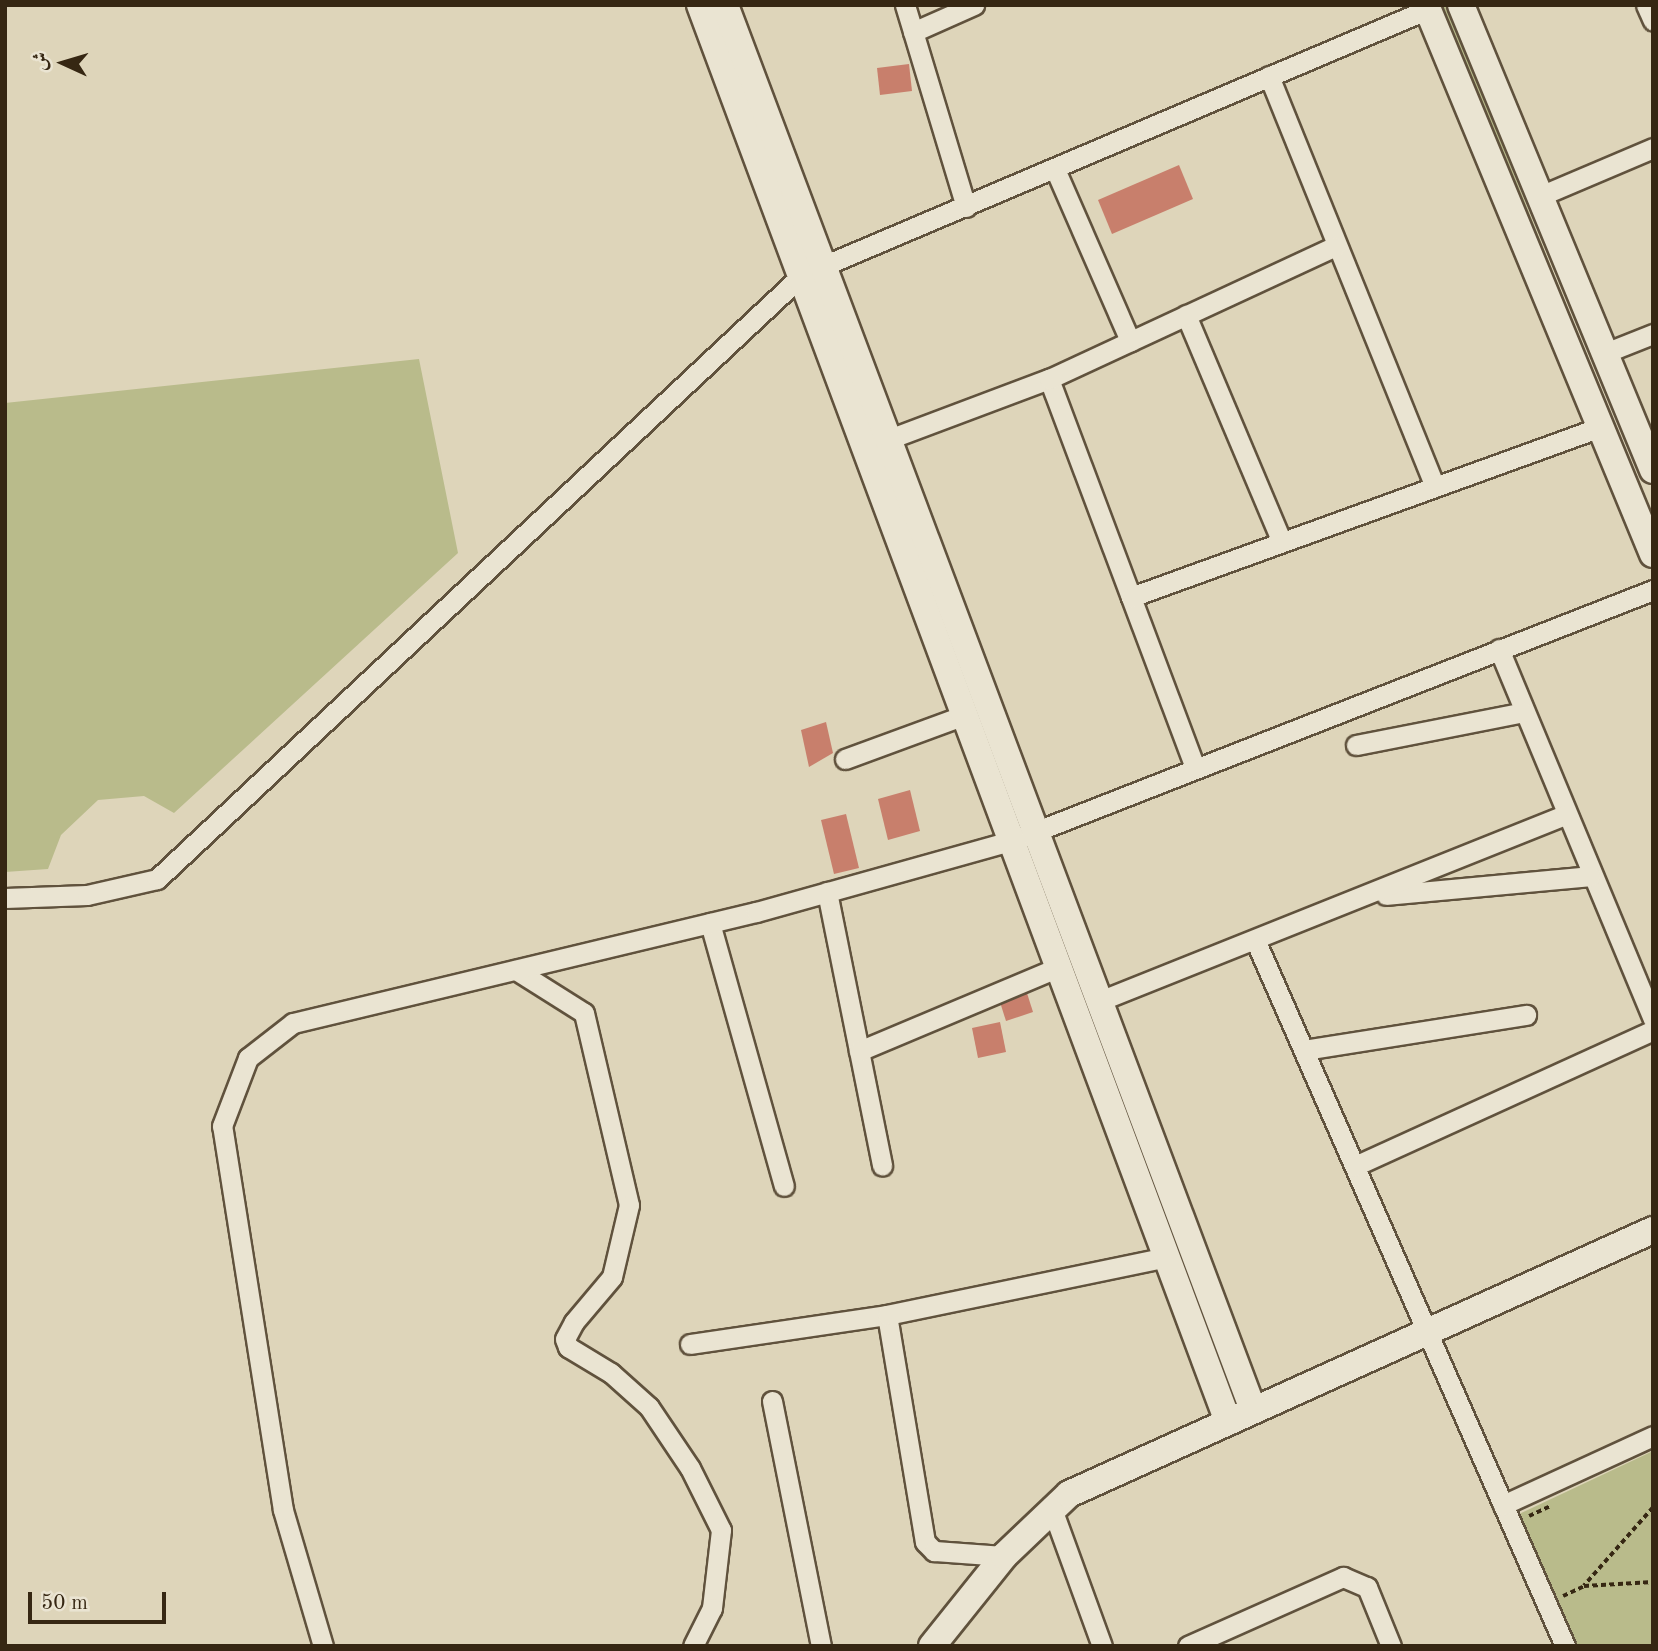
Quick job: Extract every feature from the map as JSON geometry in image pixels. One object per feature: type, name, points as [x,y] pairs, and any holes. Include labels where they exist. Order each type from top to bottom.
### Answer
[{"type":"street","points":[[700,5],[813,271],[889,439],[1039,828],[1253,1410]]},
{"type":"street","points":[[725,5],[813,271],[967,714],[1228,1422]]},
{"type":"street","points":[[905,5],[966,206]]},
{"type":"street","points":[[913,32],[974,5]]},
{"type":"street","points":[[1461,5],[1653,470]]},
{"type":"street","points":[[1646,5],[1653,21]]},
{"type":"street","points":[[5,898],[87,895],[157,879],[813,271],[1427,7],[1653,554]]},
{"type":"street","points":[[1269,76],[1335,246],[1435,487]]},
{"type":"street","points":[[1540,196],[1653,148]]},
{"type":"street","points":[[1055,169],[1130,341]]},
{"type":"street","points":[[889,439],[1049,379],[1335,246]]},
{"type":"street","points":[[1186,315],[1282,542]]},
{"type":"street","points":[[1605,353],[1653,334]]},
{"type":"street","points":[[1049,379],[1194,765]]},
{"type":"street","points":[[1131,597],[1435,487],[1603,434],[1635,428]]},
{"type":"street","points":[[323,1646],[282,1510],[222,1126],[248,1058],[293,1023],[710,923],[1014,840],[1194,765],[1653,590]]},
{"type":"street","points":[[1499,649],[1564,815],[1653,1019]]},
{"type":"street","points":[[1356,745],[1524,712]]},
{"type":"street","points":[[845,759],[967,714]]},
{"type":"street","points":[[1102,1000],[1256,942],[1564,815]]},
{"type":"street","points":[[1365,897],[1590,876]]},
{"type":"street","points":[[827,892],[882,1166]]},
{"type":"street","points":[[710,923],[784,1186]]},
{"type":"street","points":[[1256,942],[1355,1166],[1425,1336],[1564,1646]]},
{"type":"street","points":[[859,1051],[1061,966]]},
{"type":"street","points":[[516,970],[584,1013],[629,1205],[612,1277],[574,1322],[565,1339],[568,1347],[611,1373],[649,1407],[690,1468],[721,1530],[712,1608],[693,1646]]},
{"type":"street","points":[[1304,1050],[1527,1015]]},
{"type":"street","points":[[1355,1166],[1653,1030]]},
{"type":"street","points":[[932,1646],[1004,1556],[1051,1507],[1253,1410],[1425,1336],[1653,1230]]},
{"type":"street","points":[[690,1345],[887,1315],[1168,1256]]},
{"type":"street","points":[[887,1315],[925,1542],[934,1551],[1004,1556]]},
{"type":"street","points":[[772,1401],[821,1646]]},
{"type":"street","points":[[1503,1505],[1653,1436]]},
{"type":"street","points":[[1051,1507],[1102,1646]]},
{"type":"street","points":[[1188,1646],[1343,1577],[1367,1587],[1391,1646]]},
{"type":"path","points":[[1533,1528],[1528,1517],[1553,1505]]},
{"type":"path","points":[[1584,1586],[1653,1508]]},
{"type":"path","points":[[1563,1596],[1584,1586],[1653,1582]]},
{"type":"path","points":[[1558,1584],[1569,1608]]},
{"type":"green space","points":[[1437,5],[1446,5],[1614,424],[1608,423]]},
{"type":"green space","points":[[419,359],[458,553],[174,813],[144,796],[98,800],[61,835],[48,869],[5,872],[5,403]]},
{"type":"green space","points":[[1653,1451],[1653,1646],[1577,1646],[1519,1514]]},
{"type":"building","points":[[909,64],[912,91],[880,95],[877,68]]},
{"type":"building","points":[[1179,165],[1193,199],[1112,234],[1098,200]]},
{"type":"building","points":[[826,722],[833,753],[809,767],[801,730]]},
{"type":"building","points":[[910,790],[920,831],[888,840],[878,799]]},
{"type":"building","points":[[846,814],[859,868],[834,874],[821,820]]},
{"type":"building","points":[[1026,990],[1033,1012],[1006,1021],[999,999]]},
{"type":"building","points":[[1000,1022],[1006,1052],[978,1058],[972,1028]]}]
